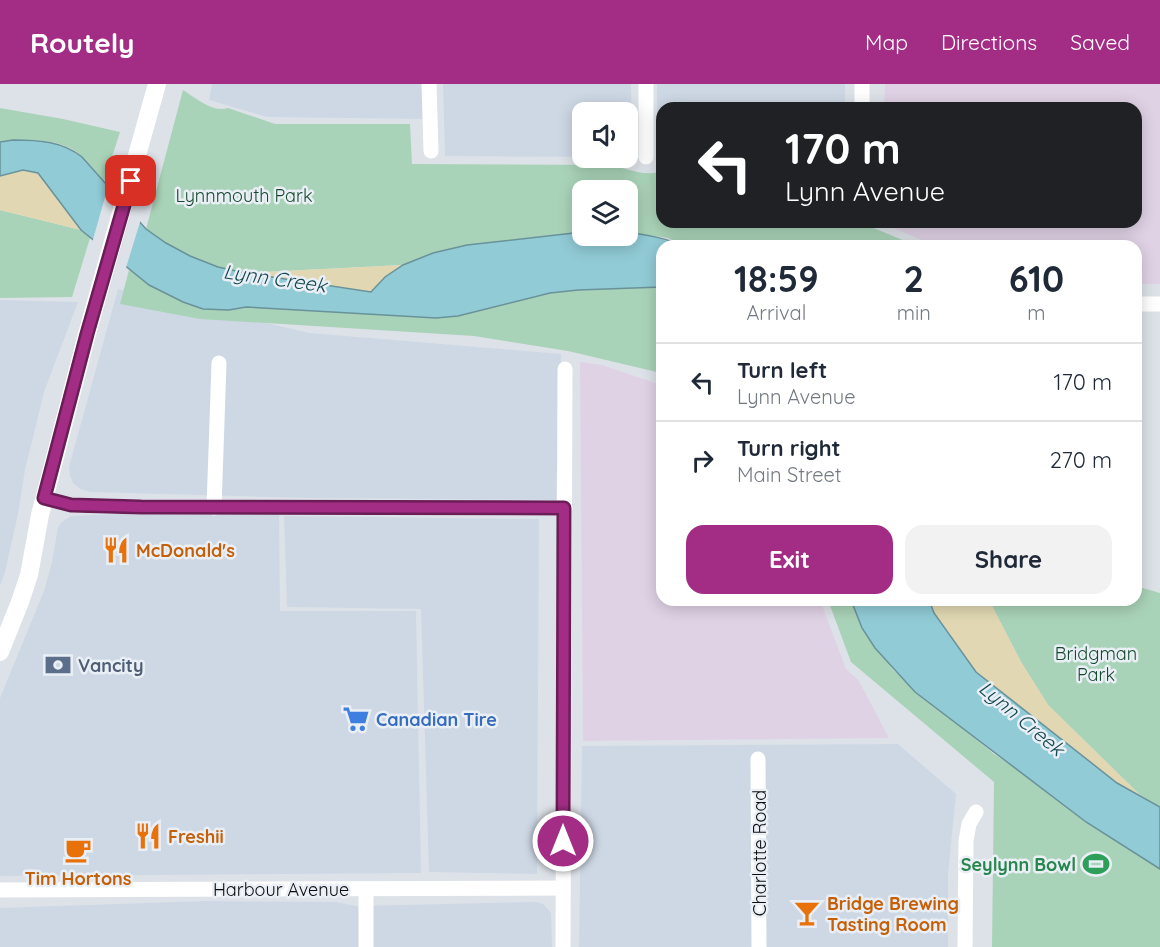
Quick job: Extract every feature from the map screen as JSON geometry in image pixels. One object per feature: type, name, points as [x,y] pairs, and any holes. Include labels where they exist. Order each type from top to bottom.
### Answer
[{"type":"main road","points":[[0,652],[29,574],[44,498],[157,84]]},
{"type":"street","points":[[429,84],[431,151]]},
{"type":"street","points":[[646,84],[646,157]]},
{"type":"street","points":[[862,84],[862,102]]},
{"type":"street","points":[[1142,304],[1160,304]]},
{"type":"street","points":[[214,507],[219,363]]},
{"type":"street","points":[[563,947],[565,369]]},
{"type":"street","points":[[44,498],[71,505],[564,508]]},
{"type":"street","name":"Charlotte Road","points":[[758,759],[759,947]]},
{"type":"street","points":[[965,947],[966,841],[969,824],[976,812]]},
{"type":"street","name":"Harbour Avenue","points":[[0,890],[563,888]]},
{"type":"street","points":[[366,889],[366,947]]},
{"type":"shaded area","points":[[212,84],[423,84],[423,119],[267,117],[209,100]]},
{"type":"shaded area","points":[[443,84],[631,84],[631,102],[572,102],[572,157],[445,156]]},
{"type":"shaded area","points":[[657,84],[845,84],[845,102],[657,102]]},
{"type":"shaded area","points":[[885,84],[1160,84],[1160,284],[1142,284],[1142,240],[921,240],[894,228],[1142,228],[1142,102],[884,102]]},
{"type":"shaded area","points":[[118,289],[310,333],[561,354],[556,500],[311,498],[90,492],[80,489],[73,483],[69,467]]},
{"type":"shaded area","points":[[0,300],[78,302],[44,392],[0,586]]},
{"type":"shaded area","points":[[580,362],[602,365],[656,383],[656,606],[822,606],[846,669],[859,681],[889,738],[583,741]]},
{"type":"shaded area","points":[[279,514],[280,611],[416,611],[421,873],[0,876],[0,698],[44,591],[58,527],[71,516]]},
{"type":"shaded area","points":[[284,516],[539,519],[537,874],[429,872],[421,609],[287,607]]},
{"type":"shaded area","points":[[898,744],[956,794],[948,875],[948,947],[579,947],[582,746]]},
{"type":"shaded area","points":[[204,901],[336,902],[356,906],[535,902],[543,904],[551,913],[552,947],[0,947],[0,908]]},
{"type":"green space","name":"Lynnmouth Park","points":[[183,90],[210,107],[228,108],[275,124],[410,124],[412,164],[572,165],[572,168],[621,168],[642,173],[656,173],[656,228],[874,228],[902,240],[672,240],[638,234],[638,180],[572,180],[572,233],[467,245],[433,253],[403,265],[245,273],[218,267],[166,243],[146,229]]},
{"type":"green space","points":[[0,108],[120,132],[104,182],[83,158],[67,147],[39,140],[0,142]]},
{"type":"green space","points":[[0,210],[81,230],[90,238],[72,297],[0,298]]},
{"type":"green space","points":[[129,270],[149,285],[183,302],[203,309],[217,310],[246,307],[458,316],[550,293],[656,287],[656,372],[568,351],[474,336],[200,319],[120,304]]},
{"type":"green space","name":"Bridgman Park","points":[[1142,588],[1160,593],[1160,807],[1140,795],[1048,705],[1021,662],[992,606],[1142,606]]},
{"type":"green space","points":[[830,606],[853,606],[862,628],[894,671],[994,754],[1029,777],[1086,822],[1160,869],[1160,947],[992,947],[994,782],[851,662]]},
{"type":"sand","points":[[23,170],[38,173],[81,230],[0,210],[0,176]]},
{"type":"sand","points":[[403,265],[385,277],[371,292],[245,273]]},
{"type":"sand","points":[[931,606],[992,606],[1021,662],[1048,705],[1140,795],[1118,783],[976,672]]},
{"type":"water","name":"Lynn Creek","points":[[32,140],[58,145],[82,157],[146,229],[190,256],[218,267],[245,273],[371,292],[385,277],[403,265],[433,253],[467,245],[572,233],[572,246],[638,246],[638,234],[666,240],[656,240],[656,287],[550,293],[458,316],[436,318],[246,307],[229,310],[203,309],[149,285],[81,230],[38,173],[23,170],[0,176],[0,142]]},
{"type":"water","name":"Lynn Creek","points":[[853,606],[931,606],[976,672],[1117,783],[1160,807],[1160,869],[1086,822],[915,692],[875,648],[862,628]]},
{"type":"pier","points":[[109,183],[141,219],[125,271],[92,243]]},
{"type":"place","name":"McDonald's","points":[[116,550]]},
{"type":"place","name":"Vancity","points":[[58,665]]},
{"type":"place","name":"Canadian Tire","points":[[356,719]]},
{"type":"place","name":"Freshii","points":[[148,836]]},
{"type":"place","name":"Tim Hortons","points":[[78,850]]},
{"type":"place","name":"Seylynn Bowl","points":[[1096,864]]},
{"type":"place","name":"Bridge Brewing Tasting Room","points":[[807,913]]},
{"type":"route","points":[[131,181],[87,334],[44,498],[71,505],[141,507],[564,508],[563,841]]}]
